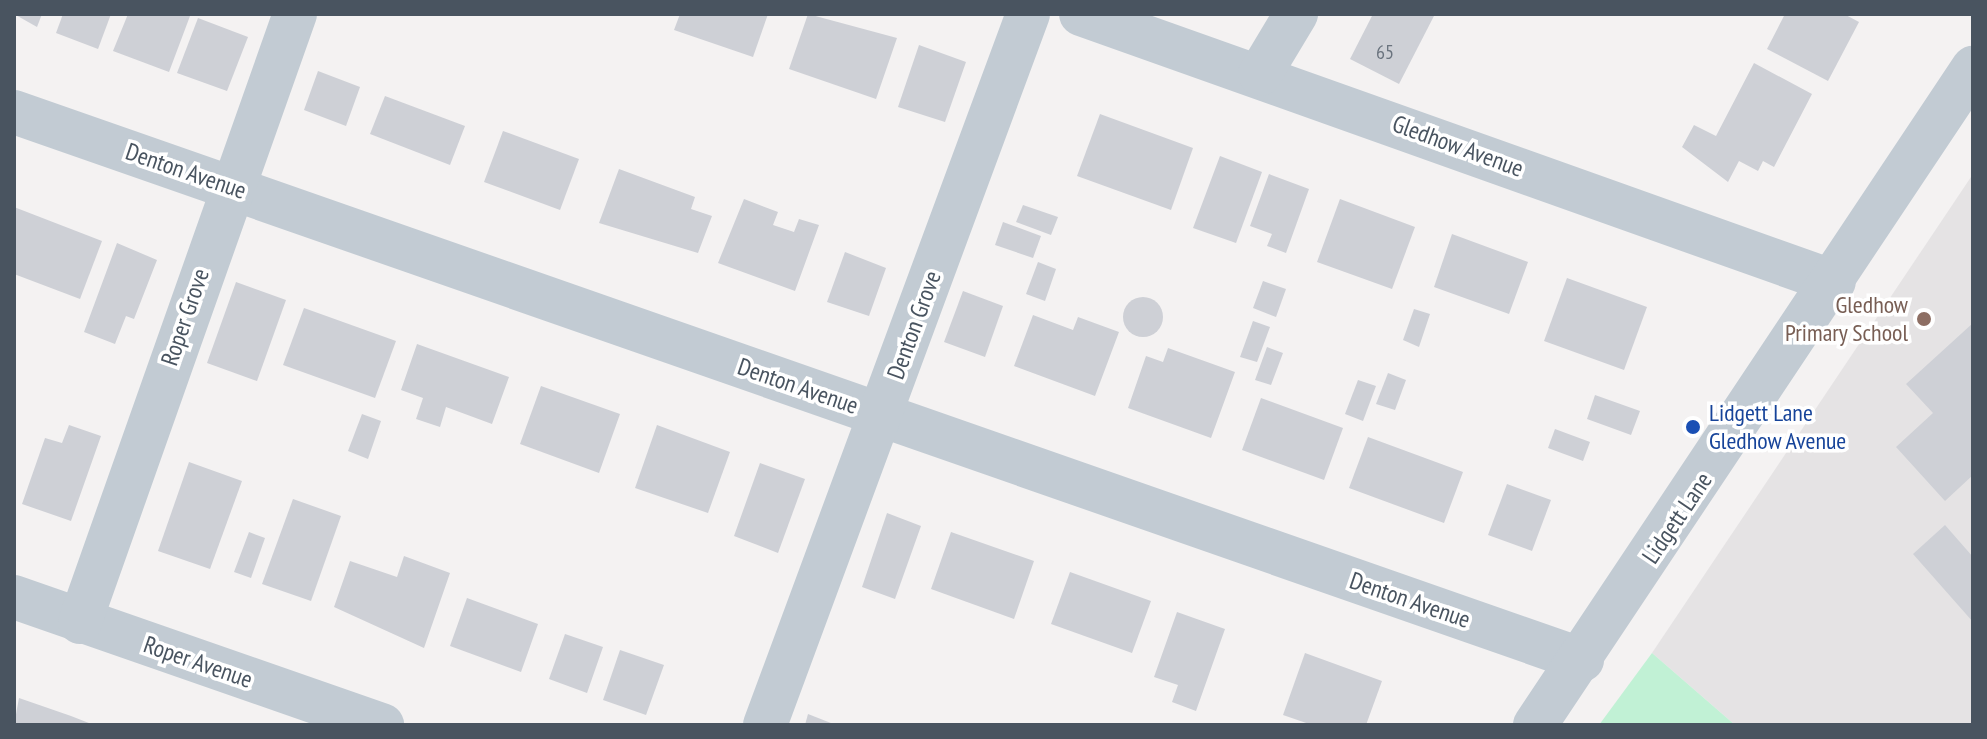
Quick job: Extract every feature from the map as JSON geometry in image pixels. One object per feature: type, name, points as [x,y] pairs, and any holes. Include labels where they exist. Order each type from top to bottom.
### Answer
[{"type":"street","name":"Roper Grove","points":[[80,622],[230,186],[295,14]]},
{"type":"street","name":"Denton Grove","points":[[765,725],[1028,14]]},
{"type":"street","name":"Gledhow Avenue","points":[[1081,14],[1260,74],[1834,282]]},
{"type":"street","points":[[1260,74],[1296,14]]},
{"type":"street","name":"Lidgett Lane","points":[[1535,725],[1582,660],[1834,282],[1973,68]]},
{"type":"street","name":"Denton Avenue","points":[[14,112],[1582,660]]},
{"type":"street","name":"Roper Avenue","points":[[14,597],[364,722]]},
{"type":"shaded area","name":"Gledhow Primary School","points":[[1973,174],[1973,725],[1735,725],[1652,653]]},
{"type":"green space","points":[[1652,653],[1735,725],[1599,725]]},
{"type":"building","points":[[14,14],[42,14],[37,27]]},
{"type":"building","points":[[63,14],[111,14],[98,49],[56,33]]},
{"type":"building","points":[[128,14],[190,16],[169,72],[113,51]]},
{"type":"building","points":[[680,14],[768,14],[753,57],[674,30]]},
{"type":"building","points":[[808,14],[897,38],[876,99],[789,69]]},
{"type":"building","points":[[1373,14],[1435,14],[1399,84],[1350,59]]},
{"type":"building","points":[[1785,14],[1844,14],[1859,22],[1828,81],[1767,49]]},
{"type":"building","points":[[198,18],[248,37],[227,91],[177,73]]},
{"type":"building","points":[[919,45],[966,62],[945,122],[898,107]]},
{"type":"building","points":[[1754,63],[1812,94],[1774,167],[1763,161],[1758,171],[1739,161],[1728,182],[1682,147],[1694,125],[1716,136]]},
{"type":"building","points":[[318,71],[360,87],[346,126],[304,110]]},
{"type":"building","points":[[385,96],[465,126],[450,165],[370,134]]},
{"type":"building","points":[[1100,114],[1193,148],[1171,210],[1077,176]]},
{"type":"building","points":[[503,131],[579,159],[560,210],[484,182]]},
{"type":"building","points":[[1220,156],[1262,172],[1236,243],[1193,228]]},
{"type":"building","points":[[619,169],[695,197],[691,209],[712,216],[698,253],[599,223]]},
{"type":"building","points":[[1269,174],[1309,189],[1286,253],[1267,246],[1272,234],[1250,226]]},
{"type":"building","points":[[744,199],[778,212],[773,225],[794,232],[799,219],[819,225],[795,291],[718,263]]},
{"type":"building","points":[[1340,199],[1415,227],[1392,289],[1317,262]]},
{"type":"building","points":[[1023,205],[1058,217],[1051,235],[1016,222]]},
{"type":"building","points":[[14,207],[102,241],[80,299],[14,274]]},
{"type":"building","points":[[1003,222],[1041,236],[1033,258],[995,245]]},
{"type":"building","points":[[1452,234],[1528,262],[1509,314],[1434,287]]},
{"type":"building","points":[[117,243],[157,260],[134,319],[126,316],[115,344],[84,332]]},
{"type":"building","points":[[845,252],[886,268],[869,316],[827,302]]},
{"type":"building","points":[[1038,262],[1056,269],[1045,301],[1026,294]]},
{"type":"building","points":[[1567,278],[1647,307],[1624,370],[1544,341]]},
{"type":"building","points":[[1263,281],[1286,289],[1276,317],[1253,308]]},
{"type":"building","points":[[236,282],[286,300],[257,381],[207,363]]},
{"type":"building","points":[[963,291],[1003,306],[985,357],[944,342]]},
{"type":"building","points":[[1143,297],[1157,303],[1163,317],[1157,331],[1143,337],[1129,331],[1123,317],[1129,303]]},
{"type":"building","points":[[304,308],[396,341],[375,398],[283,365]]},
{"type":"building","points":[[1414,309],[1430,314],[1419,347],[1403,340]]},
{"type":"building","points":[[1033,315],[1073,330],[1078,317],[1119,332],[1095,396],[1014,366]]},
{"type":"building","points":[[1253,321],[1270,327],[1257,362],[1240,357]]},
{"type":"building","points":[[1973,323],[1973,475],[1945,501],[1896,447],[1933,413],[1906,384]]},
{"type":"building","points":[[417,344],[509,377],[492,424],[446,407],[440,427],[416,419],[423,398],[401,390]]},
{"type":"building","points":[[1267,347],[1283,353],[1271,385],[1255,380]]},
{"type":"building","points":[[1168,348],[1235,372],[1211,438],[1128,408],[1146,356],[1163,362]]},
{"type":"building","points":[[1388,373],[1406,380],[1395,410],[1376,404]]},
{"type":"building","points":[[1358,380],[1376,386],[1363,421],[1345,414]]},
{"type":"building","points":[[541,386],[620,414],[599,473],[520,444]]},
{"type":"building","points":[[1595,395],[1640,411],[1631,435],[1587,419]]},
{"type":"building","points":[[1261,398],[1343,428],[1324,480],[1242,450]]},
{"type":"building","points":[[362,414],[381,421],[368,459],[348,451]]},
{"type":"building","points":[[69,425],[101,436],[71,521],[22,504],[45,438],[62,443]]},
{"type":"building","points":[[657,425],[730,452],[708,513],[635,488]]},
{"type":"building","points":[[1555,429],[1590,442],[1583,461],[1548,448]]},
{"type":"building","points":[[1368,437],[1463,472],[1444,523],[1349,488]]},
{"type":"building","points":[[189,462],[242,481],[210,569],[158,551]]},
{"type":"building","points":[[760,463],[805,479],[778,553],[734,536]]},
{"type":"building","points":[[1507,484],[1551,500],[1532,551],[1488,535]]},
{"type":"building","points":[[293,499],[341,516],[311,601],[262,584]]},
{"type":"building","points":[[887,513],[921,526],[895,599],[862,587]]},
{"type":"building","points":[[1945,525],[1973,557],[1973,622],[1913,554]]},
{"type":"building","points":[[249,532],[265,538],[251,578],[234,572]]},
{"type":"building","points":[[951,532],[1034,561],[1014,619],[931,589]]},
{"type":"building","points":[[404,556],[450,573],[424,648],[334,607],[350,561],[397,577]]},
{"type":"building","points":[[1070,572],[1151,601],[1132,653],[1051,624]]},
{"type":"building","points":[[467,598],[538,624],[521,672],[450,646]]},
{"type":"building","points":[[1177,612],[1225,629],[1196,711],[1172,702],[1178,685],[1154,677]]},
{"type":"building","points":[[565,634],[603,647],[587,693],[549,679]]},
{"type":"building","points":[[620,650],[664,665],[646,715],[603,700]]},
{"type":"building","points":[[1305,653],[1382,681],[1366,725],[1312,725],[1283,715]]},
{"type":"building","points":[[19,698],[71,716],[94,725],[14,725]]},
{"type":"building","points":[[808,714],[836,725],[805,725]]},
{"type":"place","name":"Gledhow Primary School","points":[[1924,319]]},
{"type":"place","name":"Lidgett Lane Gledhow Avenue","points":[[1693,427]]}]
